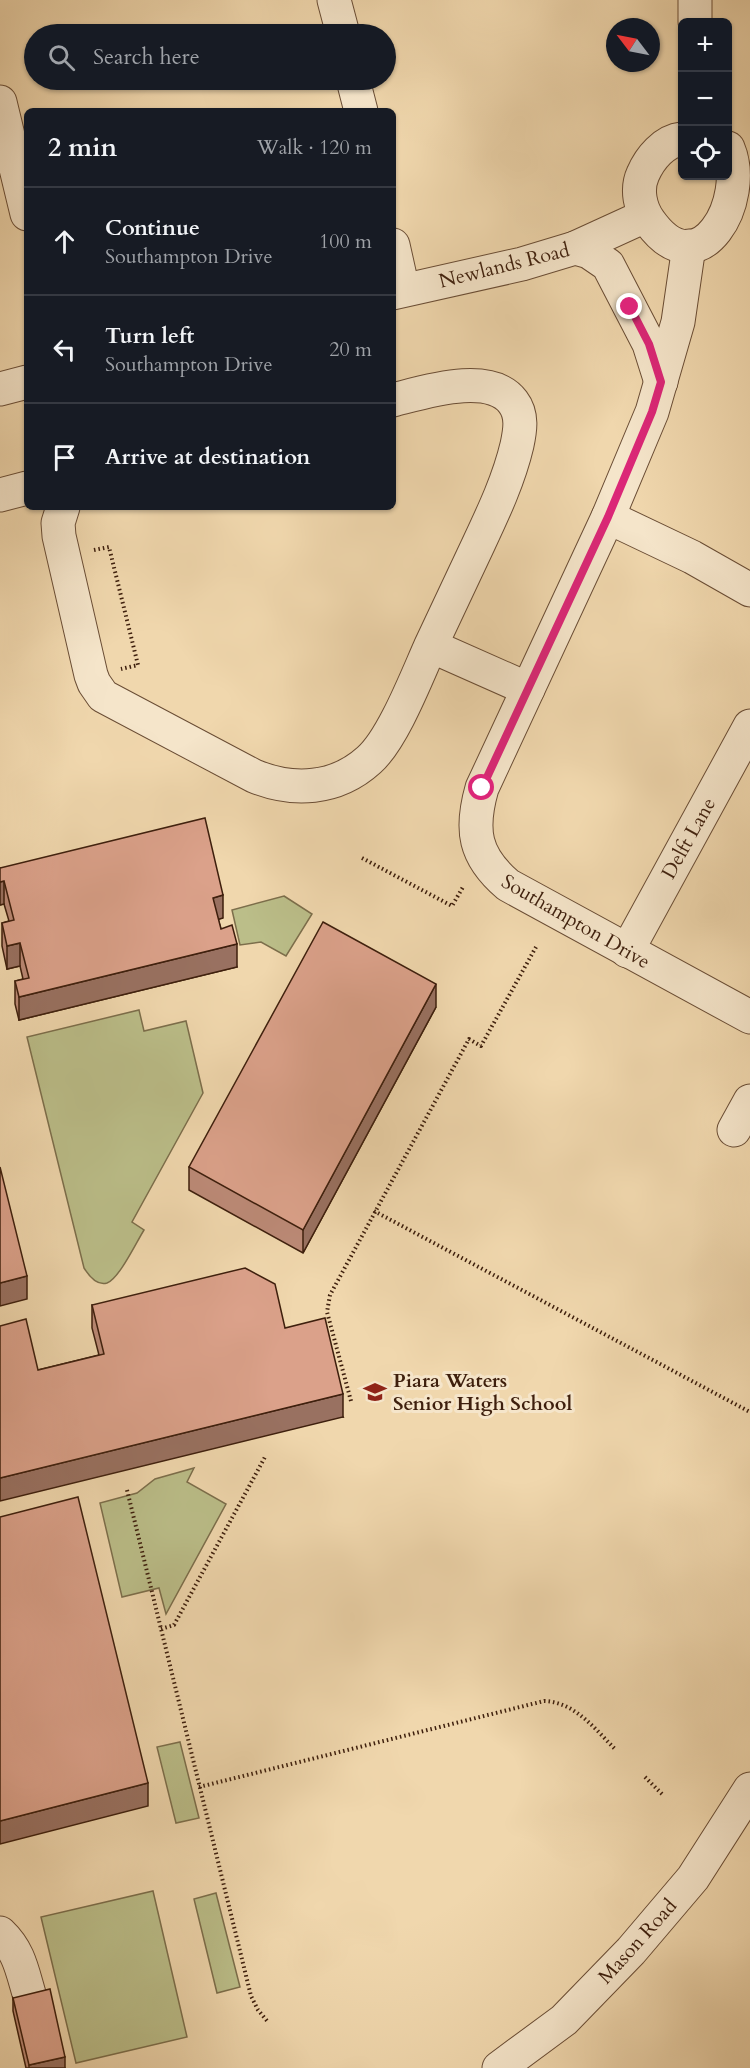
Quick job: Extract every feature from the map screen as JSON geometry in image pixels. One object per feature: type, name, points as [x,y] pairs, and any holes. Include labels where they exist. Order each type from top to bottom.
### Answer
[{"type":"street","points":[[334,0],[340,24]]},
{"type":"street","points":[[695,0],[695,18]]},
{"type":"street","points":[[356,90],[360,108]]},
{"type":"street","points":[[0,102],[24,202]]},
{"type":"street","points":[[678,140],[662,148],[649,162],[641,179],[640,197],[645,216],[656,231],[671,241],[689,246],[706,245],[722,239],[735,229],[744,215],[749,199],[748,180],[742,163],[732,152]]},
{"type":"street","name":"Newlands Road","points":[[398,291],[522,264],[575,248],[645,216]]},
{"type":"street","name":"Southampton Drive","points":[[689,246],[678,322],[652,412],[608,517],[482,788],[475,828],[478,846],[489,867],[508,885],[750,1017]]},
{"type":"street","points":[[575,248],[589,252],[608,265],[649,344],[661,382]]},
{"type":"street","points":[[396,273],[398,291]]},
{"type":"street","points":[[0,389],[24,383]]},
{"type":"street","points":[[62,510],[58,523],[59,536],[88,664],[97,689],[110,700],[254,777],[290,787],[326,783],[367,763],[380,749],[407,698],[493,513],[510,470],[521,424],[519,410],[512,400],[489,386],[479,385],[424,392],[396,399]]},
{"type":"street","points":[[0,495],[24,489]]},
{"type":"street","points":[[608,517],[693,557],[750,590]]},
{"type":"street","points":[[431,646],[528,690]]},
{"type":"street","name":"Delft Lane","points":[[627,951],[750,726]]},
{"type":"street","points":[[734,1130],[750,1101]]},
{"type":"street","name":"Mason Road","points":[[499,2068],[564,2020],[631,1951],[693,1878],[750,1789]]},
{"type":"street","points":[[0,1933],[13,1945],[30,1997]]},
{"type":"path","points":[[90,551],[109,547],[138,665]]},
{"type":"path","points":[[362,858],[452,906],[463,887]]},
{"type":"path","points":[[351,1401],[327,1312],[330,1295],[469,1039],[481,1046],[536,948]]},
{"type":"path","points":[[374,1211],[750,1412]]},
{"type":"path","points":[[161,1629],[174,1625],[265,1457]]},
{"type":"path","points":[[127,1490],[251,1996],[258,2010],[268,2022]]},
{"type":"path","points":[[199,1787],[544,1701],[555,1701],[575,1711],[615,1749]]},
{"type":"path","points":[[645,1777],[662,1794]]},
{"type":"green space","points":[[284,896],[312,914],[286,956],[261,942],[240,945],[232,910]]},
{"type":"green space","points":[[139,1010],[144,1031],[186,1021],[203,1093],[132,1222],[144,1230],[117,1275],[103,1284],[94,1280],[84,1268],[27,1037]]},
{"type":"green space","points":[[194,1468],[187,1482],[226,1504],[166,1614],[159,1588],[122,1597],[100,1503],[137,1493],[155,1479]]},
{"type":"green space","points":[[180,1742],[199,1818],[176,1823],[157,1747]]},
{"type":"green space","points":[[153,1891],[187,2037],[76,2063],[41,1917]]},
{"type":"green space","points":[[216,1893],[240,1987],[217,1993],[194,1899]]},
{"type":"building","points":[[205,818],[223,895],[213,898],[221,929],[232,925],[237,944],[19,997],[15,981],[29,978],[20,943],[7,946],[2,923],[14,920],[4,881],[0,882],[0,868]]},
{"type":"building","points":[[323,922],[436,984],[303,1230],[189,1167]]},
{"type":"building","points":[[0,1167],[27,1276],[0,1283]]},
{"type":"building","points":[[245,1268],[275,1284],[285,1328],[325,1318],[343,1394],[0,1478],[0,1326],[26,1319],[38,1370],[104,1354],[92,1305]]},
{"type":"building","points":[[78,1497],[148,1783],[0,1821],[0,1517]]},
{"type":"building","points":[[50,1989],[65,2057],[29,2065],[13,1998]]},
{"type":"place","name":"Piara Waters Senior High School","points":[[375,1392]]},
{"type":"route","points":[[482,788],[608,517],[652,412],[661,382],[649,344],[630,307]]}]
